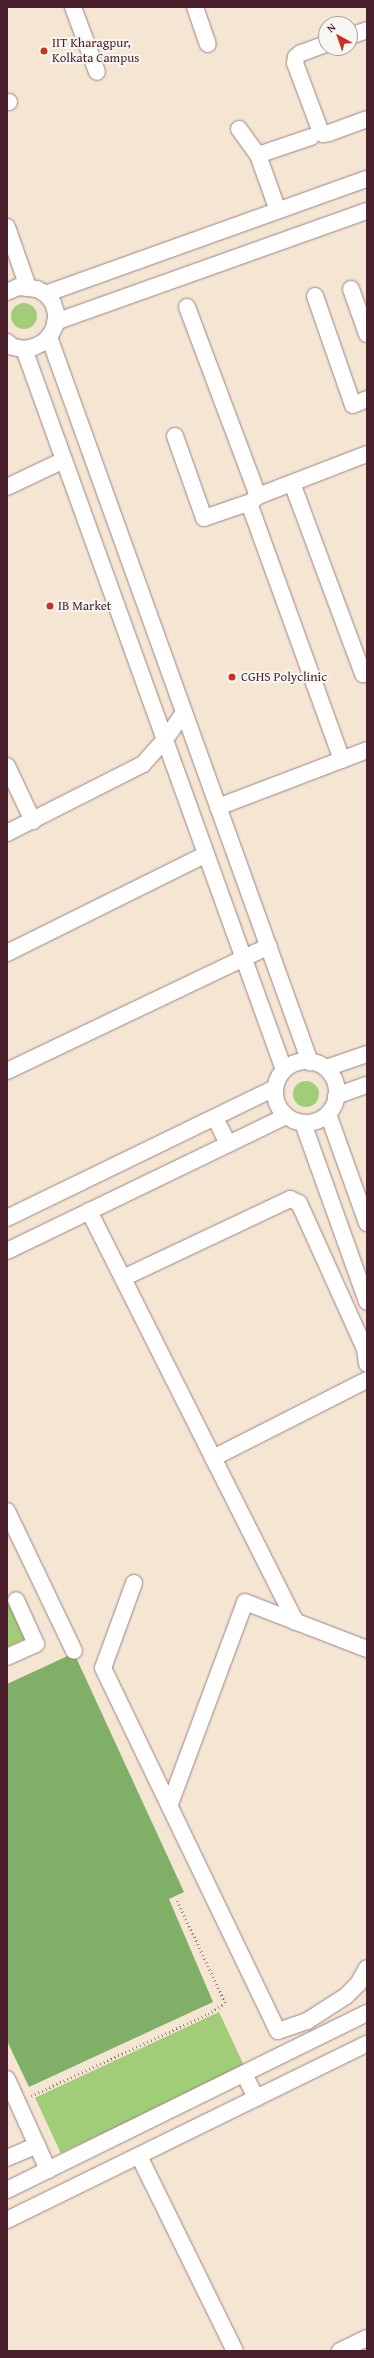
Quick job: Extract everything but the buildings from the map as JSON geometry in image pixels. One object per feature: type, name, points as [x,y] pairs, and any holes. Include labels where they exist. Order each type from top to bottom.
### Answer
[{"type":"street","points":[[73,7],[97,72]]},
{"type":"street","points":[[195,7],[208,44]]},
{"type":"street","points":[[318,47],[301,53],[296,57],[295,63],[320,130],[323,134],[329,133],[367,119]]},
{"type":"street","points":[[239,129],[258,155],[278,211]]},
{"type":"street","points":[[258,155],[311,137]]},
{"type":"street","points":[[45,294],[367,179]]},
{"type":"street","points":[[56,322],[367,211]]},
{"type":"street","points":[[7,227],[28,287]]},
{"type":"street","points":[[7,292],[18,287],[37,288],[45,294],[52,303],[56,313],[56,322],[49,337],[34,347],[12,345],[64,460],[164,741],[284,1070]]},
{"type":"street","points":[[350,289],[367,334]]},
{"type":"street","points":[[315,296],[353,405],[367,399]]},
{"type":"street","points":[[187,307],[254,499],[251,509],[342,760]]},
{"type":"street","points":[[49,337],[310,1062]]},
{"type":"street","points":[[175,436],[204,518],[367,454]]},
{"type":"street","points":[[7,486],[64,460]]},
{"type":"street","points":[[292,483],[363,674]]},
{"type":"street","points":[[7,833],[143,764],[164,741],[184,712]]},
{"type":"street","points":[[218,807],[367,750]]},
{"type":"street","points":[[7,766],[33,821]]},
{"type":"street","points":[[7,953],[206,854]]},
{"type":"street","points":[[7,1071],[269,946]]},
{"type":"street","points":[[326,1068],[367,1054]]},
{"type":"street","points":[[299,1062],[310,1062],[326,1068],[334,1078],[337,1088],[336,1096],[332,1109],[328,1114],[315,1122],[294,1122],[286,1116],[277,1104],[275,1088],[276,1083],[284,1070],[299,1062]]},
{"type":"street","points":[[336,1096],[367,1085]]},
{"type":"street","points":[[7,1218],[275,1088]]},
{"type":"street","points":[[328,1114],[367,1223]]},
{"type":"street","points":[[7,1251],[286,1116]]},
{"type":"street","points":[[215,1118],[228,1144]]},
{"type":"street","points":[[303,1123],[367,1302]]},
{"type":"street","points":[[123,1278],[290,1199],[299,1203],[365,1349],[367,1364]]},
{"type":"street","points":[[89,1211],[296,1622]]},
{"type":"street","points":[[213,1458],[367,1380]]},
{"type":"street","points":[[7,1511],[74,1651]]},
{"type":"street","points":[[134,1583],[103,1668],[170,1804],[278,2031],[307,2021],[346,1996],[358,1984],[367,1968]]},
{"type":"street","points":[[7,1657],[36,1644],[16,1600]]},
{"type":"street","points":[[170,1804],[245,1602],[367,1649]]},
{"type":"street","points":[[7,2190],[367,2014]]},
{"type":"street","points":[[7,2220],[367,2044]]},
{"type":"street","points":[[244,2074],[256,2098]]},
{"type":"street","points":[[7,2079],[48,2170]]},
{"type":"street","points":[[7,2158],[37,2145]]},
{"type":"street","points":[[139,2156],[235,2351]]},
{"type":"street","points":[[340,2351],[367,2338]]},
{"type":"path","points":[[18,2102],[208,2014],[225,2003],[177,1901]]},
{"type":"green space","points":[[24,303],[33,307],[37,316],[33,325],[24,329],[15,325],[11,316],[15,307]]},
{"type":"green space","points":[[306,1081],[315,1085],[319,1094],[315,1103],[306,1107],[297,1103],[293,1094],[297,1085]]},
{"type":"green space","points":[[7,1597],[27,1638],[7,1647]]},
{"type":"green space","points":[[74,1653],[184,1892],[169,1899],[213,2002],[29,2087],[7,2041],[7,1684]]},
{"type":"green space","points":[[219,2012],[245,2067],[61,2153],[35,2098]]},
{"type":"place","name":"IIT Kharagpur, Kolkata Campus","points":[[44,51]]},
{"type":"place","name":"IB Market","points":[[50,606]]},
{"type":"place","name":"CGHS Polyclinic","points":[[232,677]]}]
